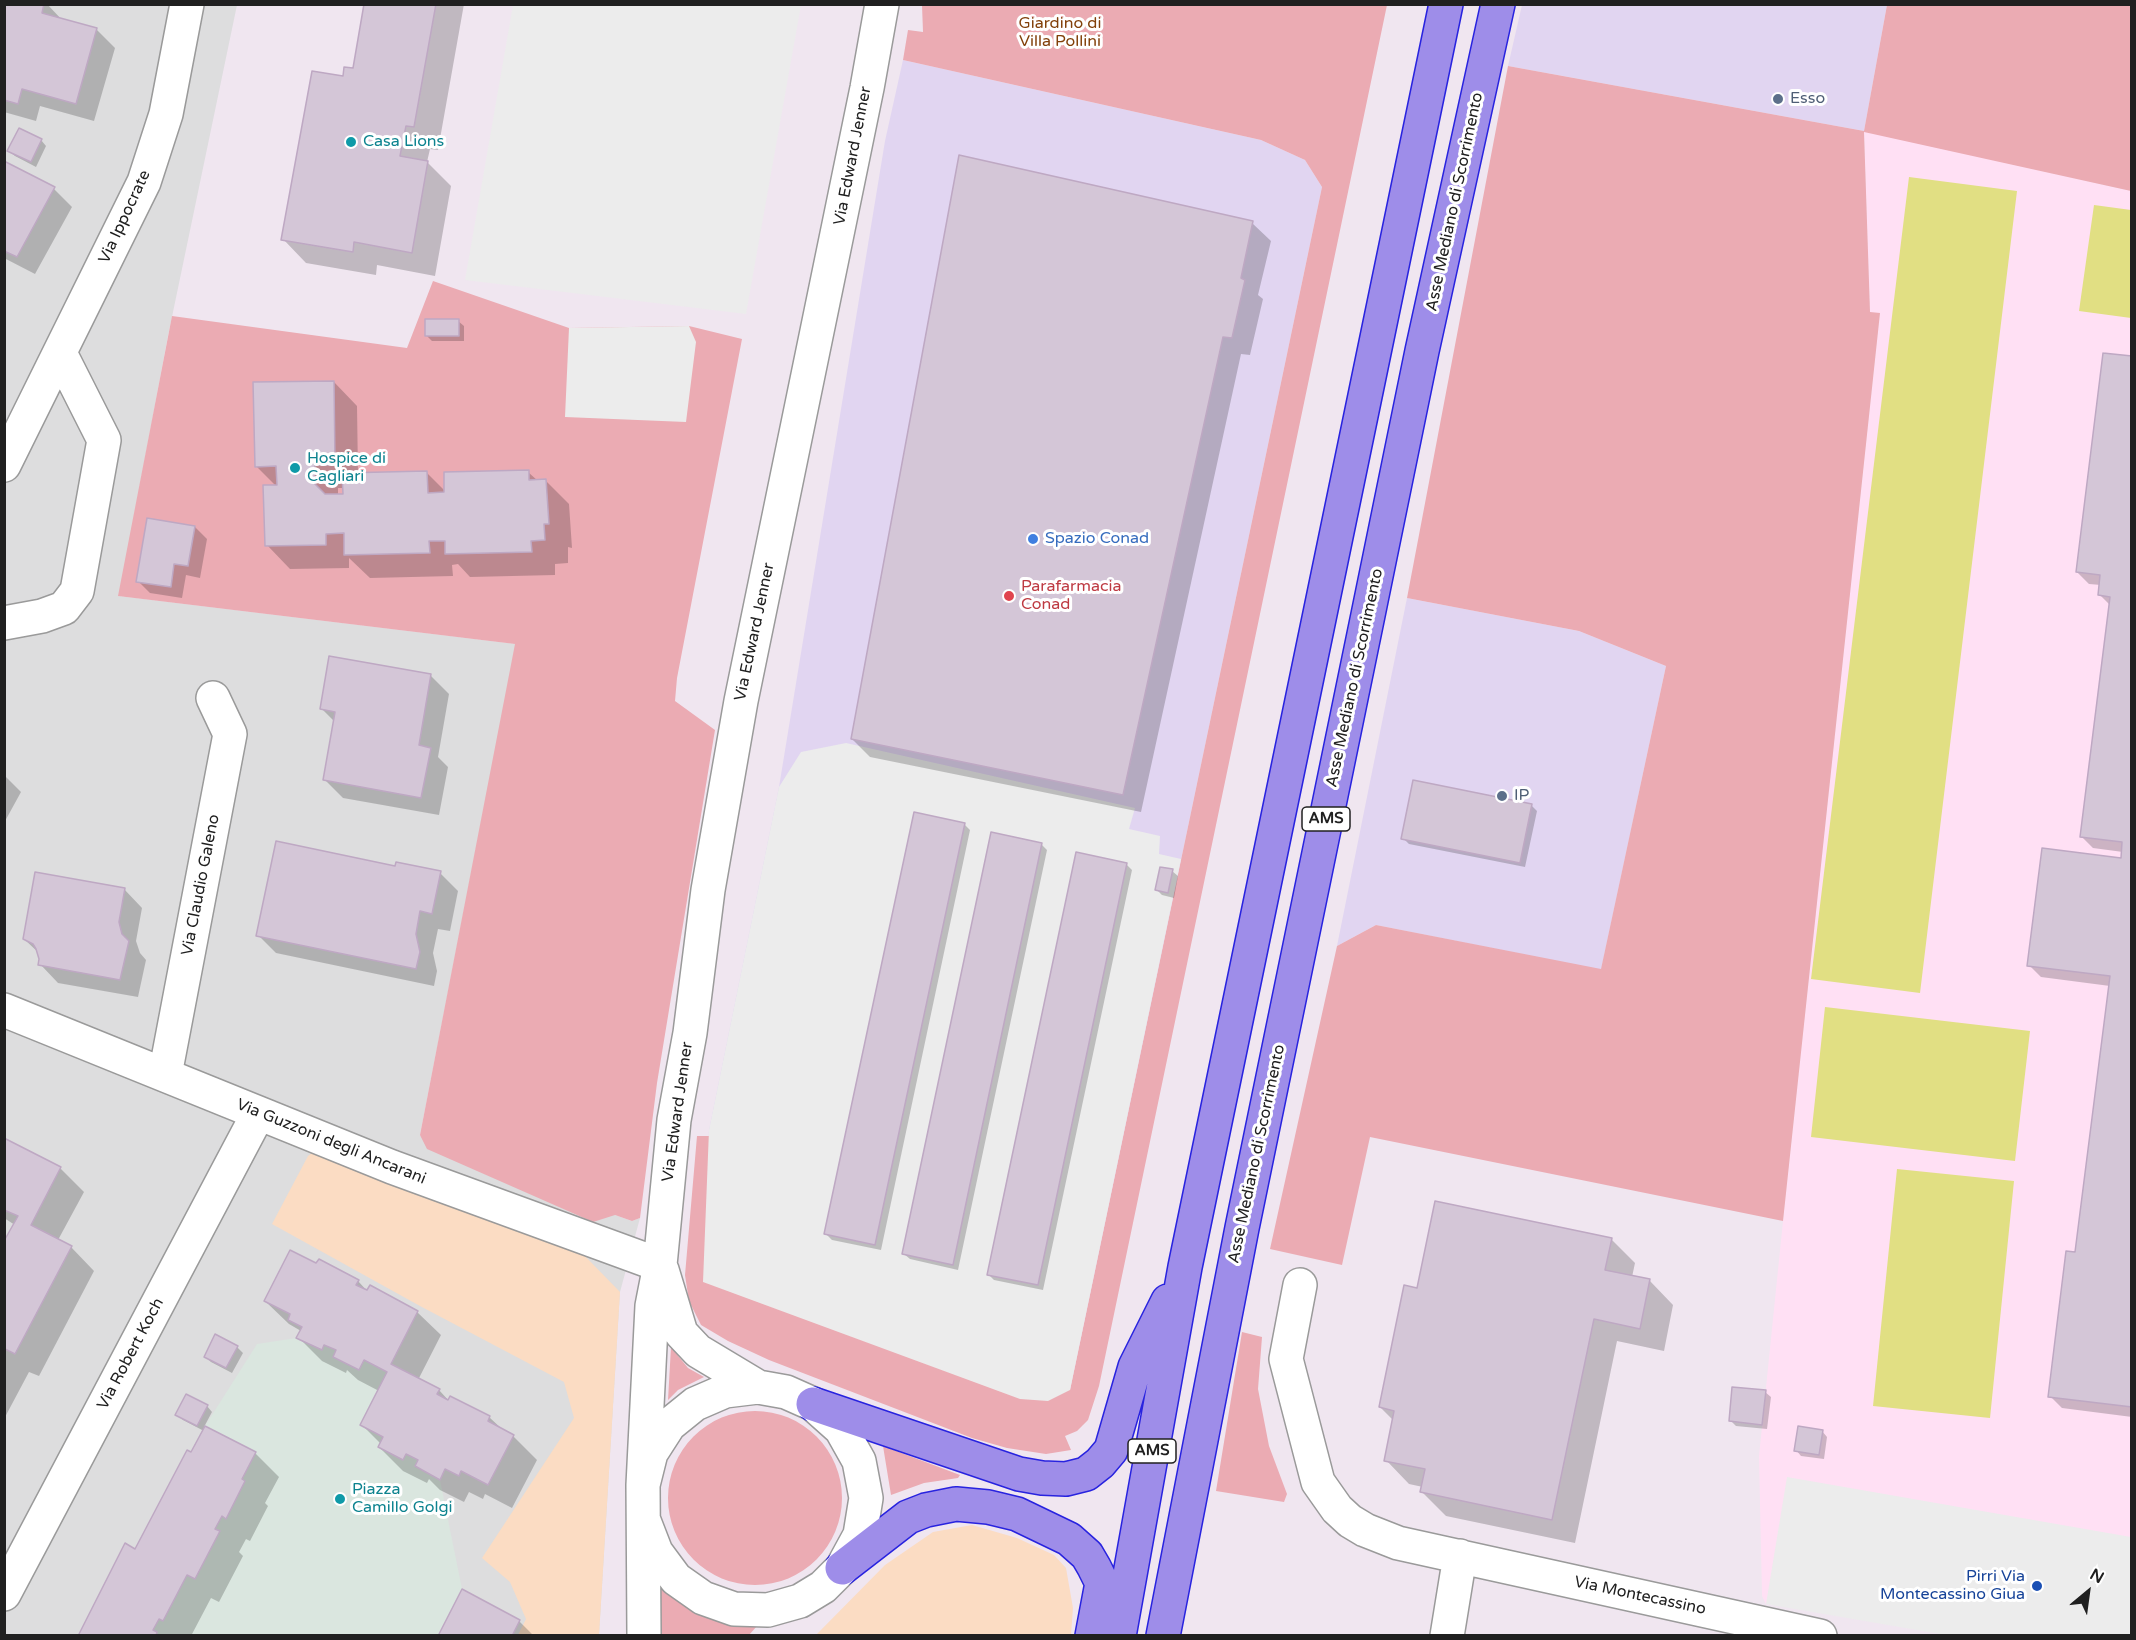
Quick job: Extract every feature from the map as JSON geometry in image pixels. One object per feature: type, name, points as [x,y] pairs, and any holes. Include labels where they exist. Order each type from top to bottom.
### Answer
[{"type":"highway","name":"AMS","points":[[1119,1635],[1185,1267],[1446,4]]},
{"type":"highway","name":"Asse Mediano di Scorrimento","points":[[1163,1635],[1242,1228],[1422,351],[1498,4]]},
{"type":"highway","points":[[813,1404],[1018,1474],[1066,1479],[1086,1473],[1100,1463],[1111,1450],[1136,1367],[1185,1267]]},
{"type":"highway","points":[[842,1568],[908,1517],[926,1510],[956,1504],[988,1507],[1017,1515],[1069,1539],[1087,1556],[1102,1583],[1092,1635]]},
{"type":"street","name":"Via Ippocrate","points":[[4,465],[144,182],[166,114],[187,4]]},
{"type":"street","name":"Via Edward Jenner","points":[[644,1635],[642,1485],[652,1306],[660,1265],[674,1120],[690,1033],[708,890],[741,700],[882,4]]},
{"type":"street","points":[[4,623],[42,616],[64,608],[77,591],[104,440],[60,353]]},
{"type":"street","name":"Via Claudio Galeno","points":[[165,1075],[230,734],[213,698]]},
{"type":"street","name":"Via Guzzoni degli Ancarani","points":[[4,1010],[392,1167],[660,1265]]},
{"type":"street","name":"Via Robert Koch","points":[[5,1593],[258,1114]]},
{"type":"street","name":"Via Edward Jenner","points":[[660,1265],[681,1333],[698,1351],[758,1387]]},
{"type":"street","name":"Via Montecassino","points":[[1300,1285],[1286,1359],[1313,1468],[1326,1496],[1337,1509],[1365,1530],[1398,1543],[1820,1635]]},
{"type":"street","name":"Via Edward Jenner","points":[[642,1485],[651,1453],[669,1425],[695,1404],[725,1390],[758,1387],[786,1392],[813,1404],[841,1428],[859,1461],[866,1498],[860,1535],[842,1568],[823,1587],[800,1601],[768,1610],[735,1609],[703,1598],[676,1579],[656,1552],[644,1521]]},
{"type":"street","points":[[1447,1635],[1460,1556]]},
{"type":"street","name":"Via Edward Jenner","points":[[774,1635],[800,1601]]},
{"type":"shaded area","points":[[5,5],[237,5],[168,336],[119,596],[516,644],[420,1135],[615,1215],[632,1221],[640,1218],[620,1292],[599,1635],[5,1636]]},
{"type":"shaded area","points":[[513,5],[801,5],[746,314],[465,280]]},
{"type":"shaded area","name":"Esso","points":[[1522,5],[1887,5],[1864,131],[1508,66]]},
{"type":"shaded area","points":[[903,60],[1261,140],[1305,160],[1322,187],[1070,1390],[703,1282],[709,1130],[779,787],[885,141]]},
{"type":"shaded area","points":[[1864,131],[2131,191],[2131,1635],[1766,1604],[1762,1596],[1759,1456],[1880,313],[1870,313]]},
{"type":"shaded area","points":[[1909,177],[2017,191],[1920,993],[1811,979]]},
{"type":"shaded area","points":[[2094,205],[2131,210],[2131,318],[2079,311]]},
{"type":"shaded area","points":[[689,326],[696,342],[686,422],[565,417],[569,328]]},
{"type":"shaded area","name":"IP","points":[[1407,598],[1579,631],[1666,666],[1601,970],[1376,925],[1337,946]]},
{"type":"shaded area","points":[[846,743],[1135,808],[1129,829],[1160,836],[1159,854],[1181,859],[1070,1390],[1048,1401],[1020,1399],[703,1282],[709,1130],[779,787],[801,752]]},
{"type":"shaded area","points":[[1825,1007],[2030,1031],[2015,1161],[1811,1137]]},
{"type":"shaded area","points":[[317,1149],[583,1254],[620,1292],[599,1635],[518,1635],[526,1619],[510,1582],[482,1558],[574,1418],[564,1382],[272,1224],[308,1156]]},
{"type":"shaded area","points":[[1897,1169],[2014,1181],[1990,1418],[1873,1406]]},
{"type":"shaded area","name":"Piazza Camillo Golgi","points":[[296,1338],[322,1350],[324,1345],[336,1350],[333,1357],[358,1370],[364,1360],[387,1372],[383,1437],[378,1447],[403,1460],[406,1454],[418,1460],[415,1467],[440,1480],[462,1589],[438,1635],[156,1636],[157,1632],[153,1630],[159,1619],[163,1621],[187,1575],[195,1579],[220,1531],[215,1529],[222,1516],[226,1518],[245,1482],[242,1479],[256,1452],[205,1426],[257,1344]]},
{"type":"shaded area","points":[[1787,1477],[2131,1537],[2131,1635],[1946,1635],[1766,1604]]},
{"type":"shaded area","points":[[972,1525],[1017,1538],[1054,1555],[1066,1568],[1073,1608],[1071,1635],[816,1635],[885,1565],[933,1532]]},
{"type":"green space","name":"Giardino di Villa Pollini","points":[[922,5],[1387,5],[1099,1386],[1088,1420],[1077,1431],[1065,1436],[1071,1450],[1046,1454],[1007,1448],[972,1438],[769,1360],[728,1341],[701,1325],[689,1301],[685,1275],[697,1136],[715,1136],[1070,1390],[1322,187],[1305,160],[1261,140],[903,60],[908,30],[923,32]]},
{"type":"green space","points":[[1887,5],[2131,5],[2131,191],[1864,132],[1870,312],[1880,313],[1783,1221],[1370,1137],[1342,1265],[1270,1249],[1337,946],[1376,925],[1601,969],[1666,666],[1579,631],[1407,598],[1508,66],[1864,131]]},
{"type":"green space","points":[[433,281],[569,328],[689,326],[742,339],[677,678],[675,701],[715,730],[657,1083],[640,1218],[632,1221],[615,1215],[593,1222],[427,1149],[420,1135],[515,644],[118,596],[172,316],[407,348]]},
{"type":"green space","points":[[1242,1332],[1262,1337],[1258,1389],[1269,1446],[1287,1494],[1284,1502],[1216,1491]]},
{"type":"green space","points":[[671,1347],[688,1368],[704,1377],[678,1390],[668,1400]]},
{"type":"green space","points":[[755,1411],[788,1418],[817,1436],[835,1465],[842,1498],[835,1531],[817,1560],[788,1578],[755,1585],[722,1578],[693,1560],[675,1531],[668,1498],[675,1465],[693,1436],[722,1418]]},
{"type":"green space","points":[[883,1446],[960,1475],[958,1478],[924,1483],[891,1495]]},
{"type":"green space","points":[[657,1577],[757,1626],[749,1635],[659,1635]]},
{"type":"building","points":[[4,4],[44,4],[42,13],[97,28],[76,104],[22,89],[18,104],[4,100]]},
{"type":"building","name":"Casa Lions","points":[[364,4],[436,4],[414,127],[406,126],[400,156],[428,161],[412,253],[354,242],[353,252],[281,240],[312,71],[343,76],[344,67],[353,68]]},
{"type":"building","points":[[19,128],[42,139],[31,162],[7,151]]},
{"type":"building","name":"Spazio Conad","points":[[959,155],[1253,221],[1241,278],[1245,280],[1232,338],[1223,337],[1123,795],[851,739]]},
{"type":"building","points":[[4,161],[55,187],[17,257],[4,251]]},
{"type":"building","points":[[425,319],[459,319],[459,336],[425,336]]},
{"type":"building","points":[[2103,353],[2132,356],[2132,1407],[2048,1397],[2066,1251],[2075,1252],[2110,976],[2027,966],[2042,848],[2121,858],[2122,842],[2080,837],[2110,597],[2098,595],[2100,575],[2076,572]]},
{"type":"building","name":"Hospice di Cagliari","points":[[334,381],[335,465],[315,465],[314,483],[325,494],[343,494],[342,473],[427,471],[428,493],[444,492],[444,472],[529,470],[529,480],[546,479],[549,524],[544,524],[545,540],[531,541],[532,552],[445,554],[445,541],[429,541],[430,553],[344,555],[344,533],[326,534],[326,545],[265,546],[263,485],[277,485],[276,466],[255,467],[253,382]]},
{"type":"building","points":[[147,518],[195,526],[188,566],[174,564],[171,587],[136,582]]},
{"type":"building","points":[[329,656],[431,674],[419,745],[431,748],[421,798],[323,780],[335,712],[320,709]]},
{"type":"building","points":[[1413,780],[1532,804],[1520,863],[1401,839]]},
{"type":"building","points":[[914,812],[965,823],[875,1245],[824,1234]]},
{"type":"building","points":[[991,832],[1042,843],[953,1265],[902,1254]]},
{"type":"building","points":[[276,841],[395,866],[396,862],[441,871],[432,914],[420,911],[416,934],[420,952],[416,969],[256,936]]},
{"type":"building","points":[[1076,852],[1127,863],[1038,1285],[987,1275]]},
{"type":"building","points":[[1160,867],[1173,869],[1168,893],[1155,890]]},
{"type":"building","points":[[35,872],[125,888],[119,922],[122,934],[129,941],[120,980],[38,965],[36,949],[33,944],[23,939]]},
{"type":"building","points":[[4,1138],[61,1167],[31,1225],[72,1246],[15,1354],[5,1349],[4,1351],[4,1241],[18,1216],[4,1210]]},
{"type":"building","points":[[1435,1201],[1612,1238],[1605,1270],[1650,1279],[1640,1329],[1594,1319],[1552,1520],[1420,1492],[1425,1469],[1384,1461],[1394,1411],[1379,1407],[1404,1285],[1417,1288]]},
{"type":"building","points":[[290,1250],[316,1263],[319,1259],[359,1280],[356,1285],[367,1290],[370,1285],[418,1311],[391,1364],[440,1389],[437,1394],[448,1400],[450,1396],[490,1416],[488,1421],[514,1435],[488,1485],[461,1471],[459,1476],[445,1469],[440,1480],[415,1466],[418,1460],[406,1454],[403,1460],[378,1447],[383,1437],[360,1425],[387,1372],[364,1360],[359,1370],[333,1357],[336,1350],[324,1345],[322,1350],[296,1338],[302,1327],[288,1320],[290,1314],[264,1301]]},
{"type":"building","points":[[215,1334],[238,1346],[226,1368],[204,1357]]},
{"type":"building","points":[[1732,1387],[1766,1390],[1762,1425],[1729,1421]]},
{"type":"building","points":[[186,1394],[208,1405],[197,1426],[175,1415]]},
{"type":"building","points":[[205,1426],[256,1452],[242,1479],[245,1481],[226,1519],[222,1516],[215,1529],[220,1531],[195,1579],[187,1575],[163,1621],[159,1619],[153,1630],[157,1632],[156,1636],[78,1636],[125,1543],[135,1549],[187,1450],[191,1452]]},
{"type":"building","points":[[1798,1426],[1823,1430],[1819,1455],[1794,1451]]},
{"type":"building","points":[[462,1589],[520,1620],[512,1636],[438,1636]]},
{"type":"place","name":"Esso","points":[[1778,99]]},
{"type":"place","name":"Casa Lions","points":[[351,142]]},
{"type":"place","name":"Hospice di Cagliari","points":[[295,468]]},
{"type":"place","name":"Spazio Conad","points":[[1033,539]]},
{"type":"place","name":"Parafarmacia Conad","points":[[1009,596]]},
{"type":"place","name":"IP","points":[[1502,796]]},
{"type":"place","name":"Piazza Camillo Golgi","points":[[340,1499]]},
{"type":"place","name":"Pirri Via Montecassino Giua","points":[[2037,1586]]}]
